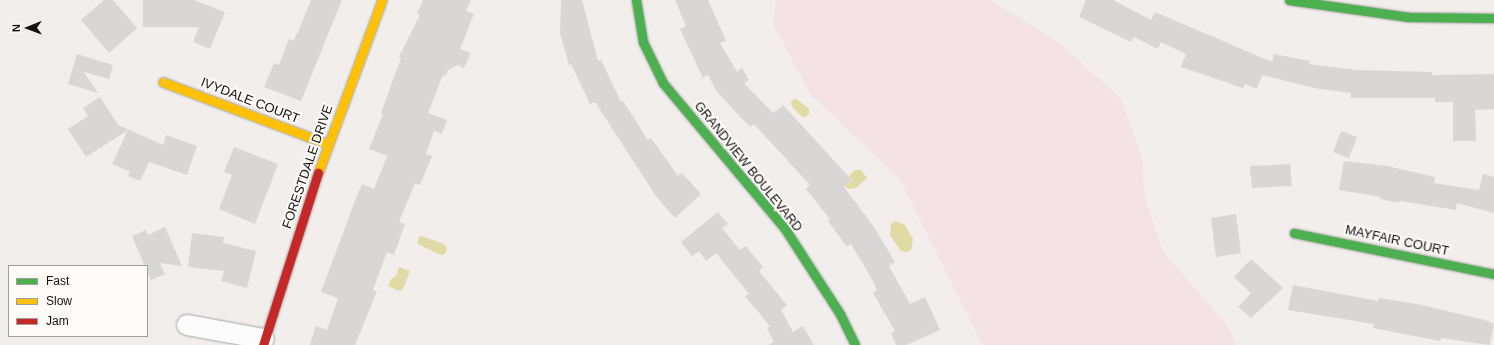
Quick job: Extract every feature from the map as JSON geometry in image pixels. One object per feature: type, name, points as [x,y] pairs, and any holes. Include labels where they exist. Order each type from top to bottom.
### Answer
[{"type":"street","name":"FORESTDALE DRIVE","points":[[264,342],[328,144],[382,0]]},
{"type":"street","name":"GRANDVIEW BOULEVARD","points":[[636,0],[643,42],[663,83],[785,229],[840,314],[855,345]]},
{"type":"street","points":[[1289,0],[1409,17],[1494,18]]},
{"type":"street","name":"IVYDALE COURT","points":[[162,82],[328,144]]},
{"type":"street","name":"MAYFAIR COURT","points":[[1294,233],[1494,274]]},
{"type":"street","points":[[187,325],[264,342]]},
{"type":"shaded area","points":[[776,0],[990,0],[1057,41],[1121,99],[1142,158],[1145,198],[1163,252],[1225,323],[1237,345],[983,345],[898,177],[811,95],[773,24]]},
{"type":"shaded area","points":[[795,98],[809,109],[809,114],[805,117],[802,117],[792,107],[791,102]]},
{"type":"shaded area","points":[[854,170],[861,170],[867,178],[856,188],[848,189],[845,186],[852,180],[849,176]]},
{"type":"shaded area","points":[[895,221],[905,225],[913,239],[911,250],[907,252],[901,251],[890,235],[891,224]]},
{"type":"shaded area","points":[[421,236],[442,243],[447,247],[445,254],[441,255],[418,244],[418,238]]},
{"type":"shaded area","points":[[399,267],[410,271],[403,289],[399,291],[388,286],[391,279],[396,276]]},
{"type":"building","points":[[104,0],[113,0],[137,28],[109,53],[81,20]]},
{"type":"building","points":[[143,0],[194,0],[225,12],[210,49],[193,42],[199,27],[143,27]]},
{"type":"building","points":[[311,0],[342,0],[301,101],[264,87],[274,63],[279,65],[289,39],[293,41],[298,32]]},
{"type":"building","points":[[423,0],[471,0],[466,11],[474,14],[460,49],[471,53],[464,68],[458,65],[448,70],[446,76],[443,75],[428,113],[447,120],[442,134],[434,131],[426,154],[432,156],[420,185],[415,183],[399,222],[405,224],[394,255],[387,252],[373,290],[377,291],[355,345],[310,345],[316,326],[327,330],[338,298],[321,292],[356,198],[362,184],[374,189],[387,156],[369,149],[383,114],[381,113],[401,58],[399,57],[420,15],[417,14]]},
{"type":"building","points":[[561,0],[582,0],[598,61],[601,60],[621,102],[623,101],[648,140],[651,138],[678,176],[682,173],[701,194],[675,218],[656,196],[595,102],[590,104],[571,64],[569,65],[560,33]]},
{"type":"building","points":[[675,0],[708,0],[726,41],[720,43],[737,72],[742,68],[749,80],[744,83],[773,113],[783,105],[852,180],[844,187],[874,227],[895,262],[889,266],[910,304],[925,297],[940,330],[906,345],[896,345],[891,333],[895,331],[873,293],[877,290],[873,281],[851,244],[847,247],[828,221],[830,219],[806,189],[810,185],[754,124],[750,127],[717,92],[708,75],[703,78],[680,29],[686,26]]},
{"type":"building","points":[[1086,0],[1113,0],[1151,20],[1155,12],[1272,62],[1274,54],[1310,61],[1309,64],[1356,70],[1432,72],[1432,75],[1494,74],[1494,109],[1475,110],[1476,141],[1453,141],[1453,102],[1435,102],[1435,98],[1351,98],[1351,93],[1314,88],[1262,75],[1257,89],[1245,84],[1243,88],[1181,67],[1186,54],[1161,42],[1158,49],[1134,37],[1131,42],[1079,17]]},
{"type":"building","points":[[77,54],[113,65],[109,79],[84,72],[98,93],[68,84]]},
{"type":"building","points":[[100,97],[118,125],[163,145],[166,135],[197,146],[187,175],[149,162],[140,181],[128,176],[130,172],[112,164],[128,130],[86,157],[68,129],[88,116],[83,108]]},
{"type":"building","points":[[1341,131],[1357,137],[1349,158],[1333,152]]},
{"type":"building","points":[[234,147],[278,164],[255,224],[219,209],[232,175],[224,172]]},
{"type":"building","points":[[1344,161],[1387,166],[1435,177],[1434,183],[1479,190],[1483,174],[1494,177],[1494,213],[1457,203],[1456,210],[1400,201],[1399,203],[1380,199],[1381,197],[1339,190]]},
{"type":"building","points":[[1290,164],[1292,186],[1252,188],[1250,166]]},
{"type":"building","points":[[718,212],[728,224],[722,228],[740,250],[746,246],[763,267],[759,271],[787,305],[781,310],[793,332],[803,326],[814,345],[768,345],[774,342],[767,328],[770,326],[745,296],[749,294],[716,253],[706,261],[699,251],[692,256],[681,242]]},
{"type":"building","points":[[1236,214],[1241,253],[1216,257],[1211,218]]},
{"type":"building","points":[[165,227],[182,266],[160,263],[165,274],[151,280],[148,273],[148,265],[145,265],[132,236],[146,230],[148,235]]},
{"type":"building","points":[[192,233],[224,237],[223,243],[256,251],[247,288],[221,281],[224,271],[188,267]]},
{"type":"building","points":[[1251,259],[1283,288],[1251,318],[1238,307],[1251,293],[1234,277]]},
{"type":"building","points":[[1293,285],[1378,301],[1379,298],[1417,304],[1485,320],[1494,324],[1490,345],[1441,338],[1440,341],[1373,328],[1374,324],[1288,310]]},
{"type":"traffic: fast","points":[[636,0],[643,42],[663,83],[785,229],[840,314],[855,345]]},
{"type":"traffic: fast","points":[[1289,0],[1409,17],[1494,18]]},
{"type":"traffic: fast","points":[[1294,233],[1494,274]]},
{"type":"traffic: slow","points":[[318,173],[382,0]]},
{"type":"traffic: slow","points":[[163,82],[328,144]]},
{"type":"traffic: jam","points":[[263,345],[318,173]]}]
